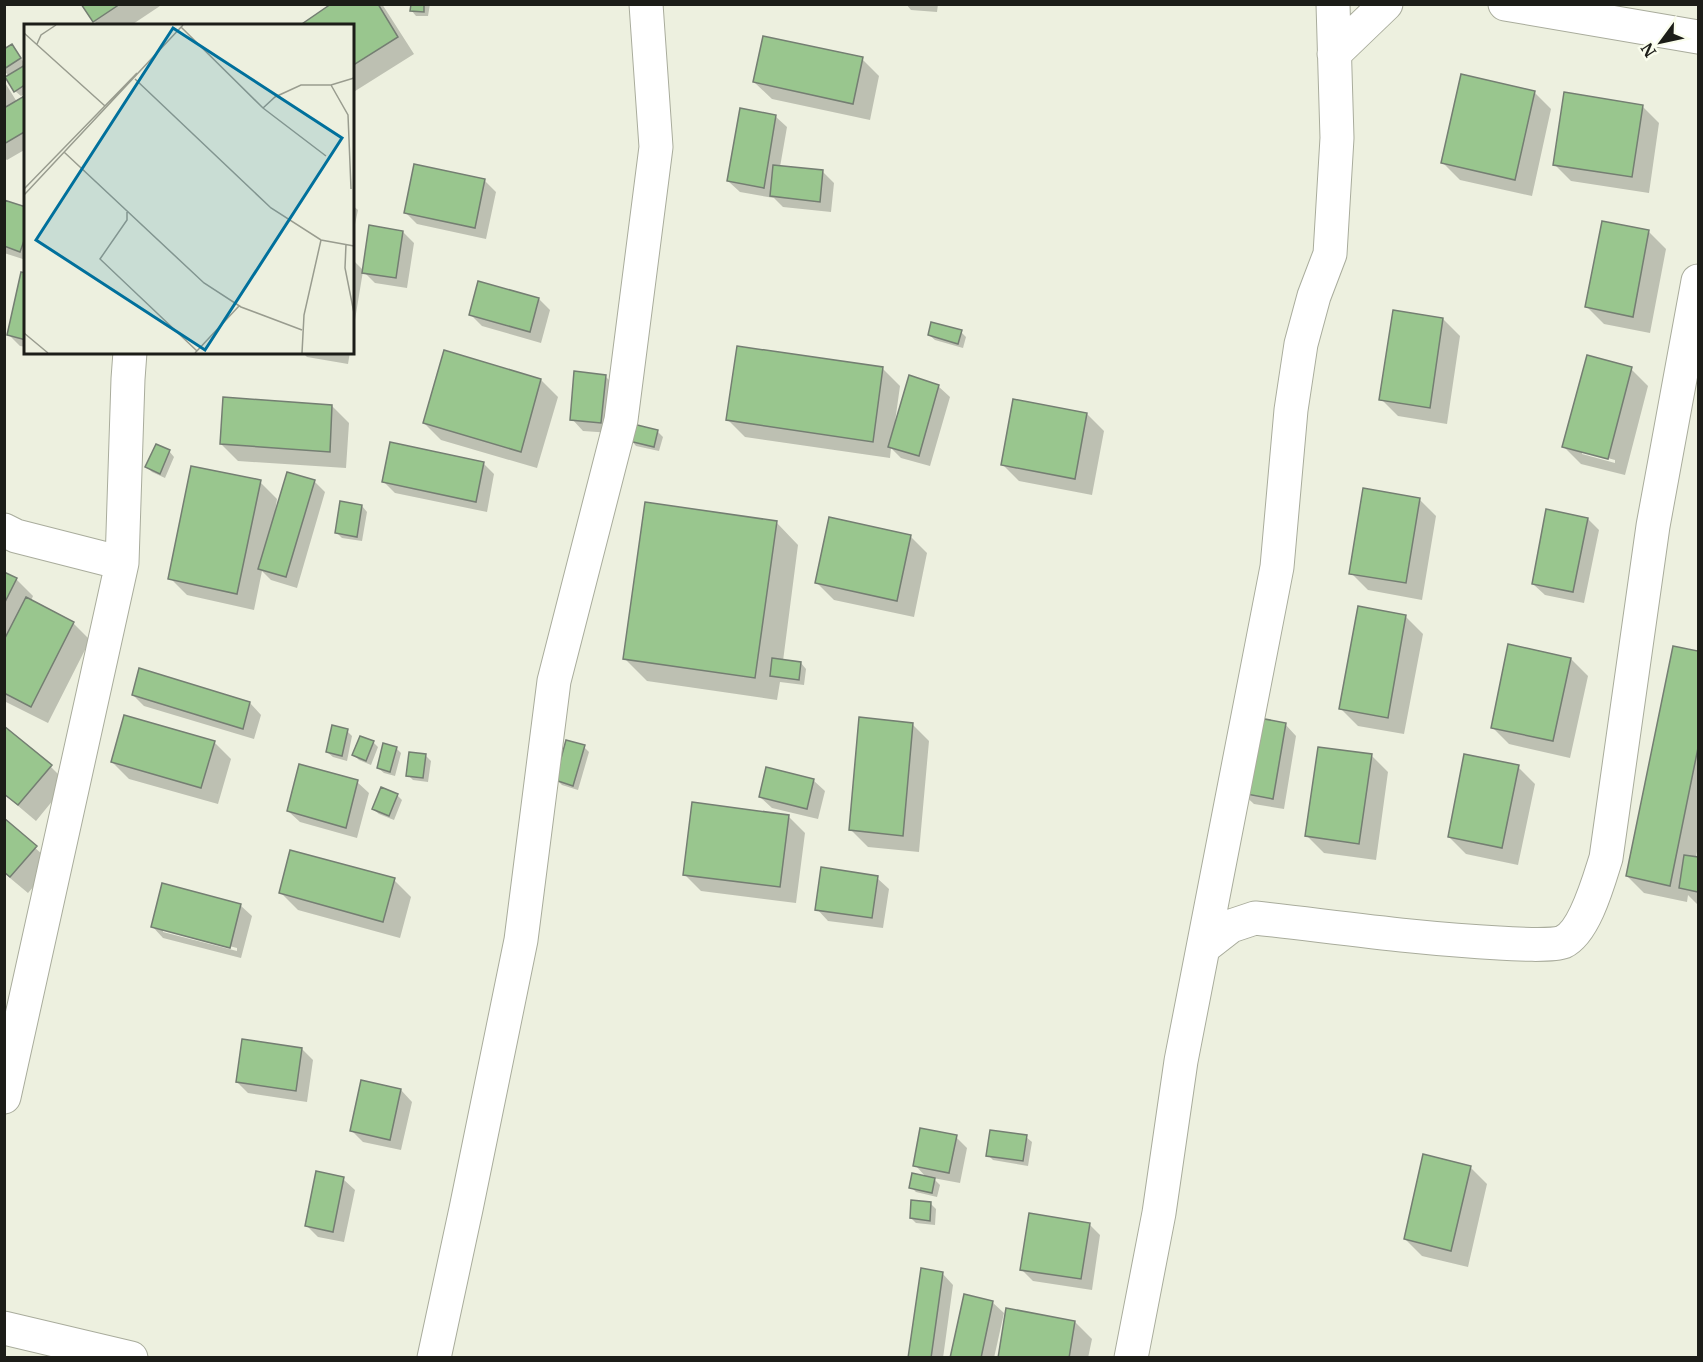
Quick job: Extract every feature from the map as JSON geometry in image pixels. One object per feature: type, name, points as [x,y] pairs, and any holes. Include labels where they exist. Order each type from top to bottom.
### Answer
[{"type":"street","points":[[434,1358],[521,940],[554,681],[621,420],[656,147],[646,4]]},
{"type":"street","points":[[1131,1358],[1159,1213],[1181,1061],[1277,567],[1291,410],[1301,344],[1314,296],[1330,254],[1337,138],[1333,4]]},
{"type":"street","points":[[1334,54],[1386,4]]},
{"type":"street","points":[[1505,4],[1698,37]]},
{"type":"street","points":[[1204,947],[1231,926],[1255,918],[1458,941],[1524,944],[1563,942],[1577,928],[1592,903],[1606,858],[1653,526],[1698,281]]},
{"type":"street","points":[[4,1097],[122,563],[130,354]]},
{"type":"street","points":[[4,530],[16,536],[122,563]]},
{"type":"street","points":[[4,1328],[131,1358]]},
{"type":"building","points":[[81,4],[120,4],[93,22]]},
{"type":"building","points":[[331,4],[378,4],[398,37],[354,65],[354,24],[302,24]]},
{"type":"building","points":[[411,4],[424,4],[424,12],[410,11]]},
{"type":"building","points":[[763,36],[863,57],[853,104],[753,82]]},
{"type":"building","points":[[12,44],[21,58],[4,69],[4,49]]},
{"type":"building","points":[[24,66],[24,85],[14,92],[5,77]]},
{"type":"building","points":[[1461,74],[1535,91],[1515,180],[1441,163]]},
{"type":"building","points":[[1564,92],[1643,105],[1632,177],[1553,165]]},
{"type":"building","points":[[24,96],[24,132],[4,144],[4,108]]},
{"type":"building","points":[[740,108],[776,115],[764,188],[727,181]]},
{"type":"building","points":[[414,164],[485,179],[475,228],[404,213]]},
{"type":"building","points":[[773,165],[823,170],[820,202],[770,196]]},
{"type":"building","points":[[4,200],[24,206],[24,241],[20,252],[4,246]]},
{"type":"building","points":[[1602,221],[1649,230],[1633,317],[1585,307]]},
{"type":"building","points":[[369,225],[403,231],[396,278],[362,273]]},
{"type":"building","points":[[21,272],[24,273],[24,339],[7,335]]},
{"type":"building","points":[[478,281],[539,298],[530,332],[469,315]]},
{"type":"building","points":[[1393,310],[1443,318],[1430,408],[1379,400]]},
{"type":"building","points":[[931,322],[962,330],[958,344],[928,335]]},
{"type":"building","points":[[737,346],[883,367],[873,442],[726,420]]},
{"type":"building","points":[[444,350],[541,379],[521,452],[423,423]]},
{"type":"building","points":[[1587,355],[1632,367],[1608,459],[1562,447]]},
{"type":"building","points":[[574,371],[606,375],[601,423],[570,420]]},
{"type":"building","points":[[909,375],[939,385],[919,456],[888,447]]},
{"type":"building","points":[[223,397],[332,405],[330,452],[220,444]]},
{"type":"building","points":[[1013,399],[1087,413],[1075,479],[1001,465]]},
{"type":"building","points":[[633,424],[658,430],[654,447],[629,441]]},
{"type":"building","points":[[390,442],[484,462],[476,502],[382,482]]},
{"type":"building","points":[[156,444],[170,450],[160,474],[145,467]]},
{"type":"building","points":[[191,466],[261,480],[237,594],[168,579]]},
{"type":"building","points":[[287,472],[315,480],[286,577],[258,569]]},
{"type":"building","points":[[1363,488],[1420,498],[1406,583],[1349,574]]},
{"type":"building","points":[[340,501],[362,505],[357,537],[335,533]]},
{"type":"building","points":[[645,502],[777,521],[755,678],[623,659]]},
{"type":"building","points":[[1546,509],[1588,518],[1573,592],[1532,584]]},
{"type":"building","points":[[829,517],[911,535],[897,601],[815,583]]},
{"type":"building","points":[[4,572],[17,578],[4,604]]},
{"type":"building","points":[[26,597],[74,622],[31,707],[4,693],[4,640]]},
{"type":"building","points":[[1358,606],[1406,615],[1388,718],[1339,709]]},
{"type":"building","points":[[1508,644],[1571,658],[1553,741],[1491,728]]},
{"type":"building","points":[[1673,646],[1698,651],[1698,748],[1670,886],[1626,876]]},
{"type":"building","points":[[772,658],[801,662],[799,680],[770,676]]},
{"type":"building","points":[[139,668],[250,702],[243,729],[132,695]]},
{"type":"building","points":[[124,715],[215,741],[201,788],[111,762]]},
{"type":"building","points":[[859,717],[913,723],[903,836],[849,830]]},
{"type":"building","points":[[1254,717],[1286,723],[1273,799],[1241,793]]},
{"type":"building","points":[[332,725],[348,729],[342,756],[326,752]]},
{"type":"building","points":[[4,726],[52,765],[18,805],[4,794]]},
{"type":"building","points":[[360,736],[374,741],[366,761],[352,755]]},
{"type":"building","points":[[566,740],[585,745],[573,786],[555,780]]},
{"type":"building","points":[[383,743],[397,747],[390,772],[377,768]]},
{"type":"building","points":[[1318,747],[1372,754],[1359,844],[1305,836]]},
{"type":"building","points":[[409,752],[426,754],[423,778],[406,776]]},
{"type":"building","points":[[1464,754],[1519,765],[1502,848],[1448,837]]},
{"type":"building","points":[[299,764],[358,780],[346,828],[287,811]]},
{"type":"building","points":[[766,767],[814,779],[807,809],[759,797]]},
{"type":"building","points":[[381,787],[398,794],[389,816],[372,809]]},
{"type":"building","points":[[692,802],[789,815],[780,887],[683,875]]},
{"type":"building","points":[[4,818],[37,846],[10,877],[4,872]]},
{"type":"building","points":[[290,850],[395,878],[383,922],[279,893]]},
{"type":"building","points":[[1684,855],[1698,857],[1698,892],[1679,888]]},
{"type":"building","points":[[821,867],[878,876],[872,918],[815,910]]},
{"type":"building","points":[[162,883],[241,904],[230,948],[151,927]]},
{"type":"building","points":[[242,1039],[302,1048],[296,1091],[236,1082]]},
{"type":"building","points":[[361,1080],[401,1089],[390,1140],[350,1131]]},
{"type":"building","points":[[920,1128],[957,1135],[949,1173],[913,1166]]},
{"type":"building","points":[[990,1130],[1027,1135],[1023,1161],[986,1156]]},
{"type":"building","points":[[1423,1154],[1471,1166],[1451,1251],[1404,1239]]},
{"type":"building","points":[[316,1171],[344,1177],[333,1232],[305,1226]]},
{"type":"building","points":[[912,1173],[935,1178],[932,1193],[909,1188]]},
{"type":"building","points":[[911,1200],[931,1202],[930,1221],[910,1218]]},
{"type":"building","points":[[1029,1213],[1090,1223],[1081,1279],[1020,1270]]},
{"type":"building","points":[[921,1268],[943,1272],[931,1358],[908,1358]]},
{"type":"building","points":[[964,1294],[993,1301],[981,1358],[950,1358]]},
{"type":"building","points":[[1006,1308],[1075,1321],[1069,1358],[998,1358]]}]
